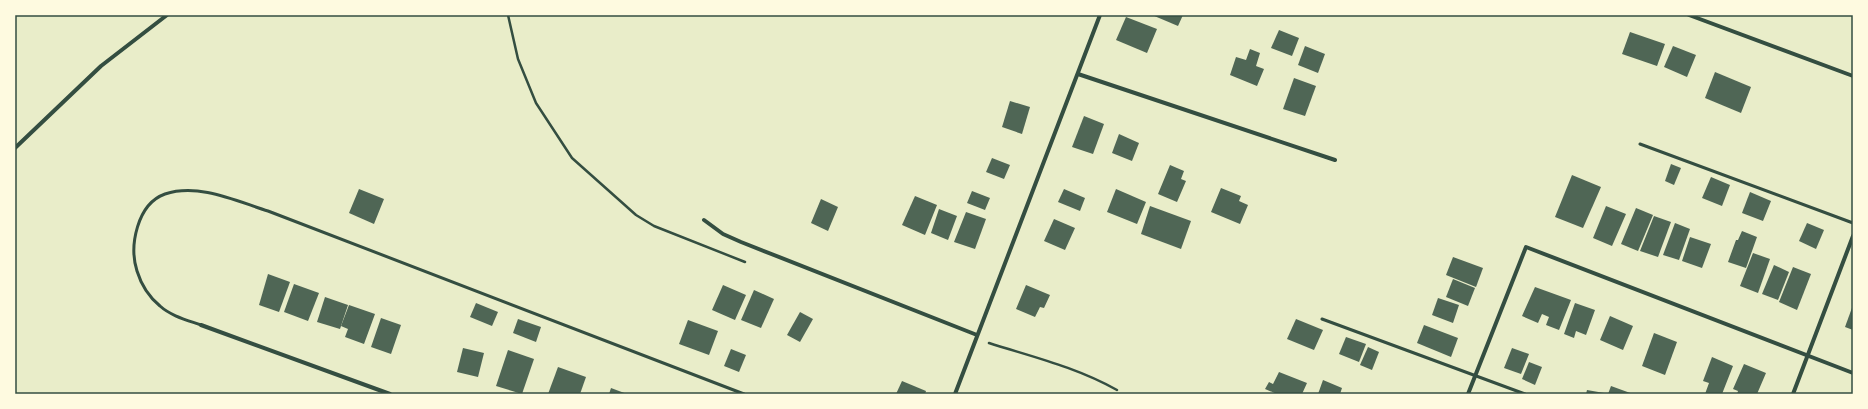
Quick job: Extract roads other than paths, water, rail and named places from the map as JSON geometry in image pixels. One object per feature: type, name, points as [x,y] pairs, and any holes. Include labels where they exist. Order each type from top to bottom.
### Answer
[{"type":"street","points":[[15,148],[101,66],[167,15]]},
{"type":"street","points":[[955,394],[1100,15]]},
{"type":"street","points":[[1689,15],[1853,76]]},
{"type":"street","points":[[1078,74],[1335,160]]},
{"type":"street","points":[[704,220],[723,234],[741,242],[977,335]]},
{"type":"street","points":[[1793,394],[1853,236]]},
{"type":"street","points":[[1468,394],[1526,247],[1853,373]]},
{"type":"street","points":[[201,325],[390,394]]},
{"type":"lane","points":[[1640,144],[1853,223]]},
{"type":"lane","points":[[201,325],[172,314],[160,307],[142,284],[136,269],[134,248],[138,227],[143,212],[164,195],[193,191],[213,193],[268,211],[744,394]]},
{"type":"lane","points":[[1322,319],[1526,394]]}]
